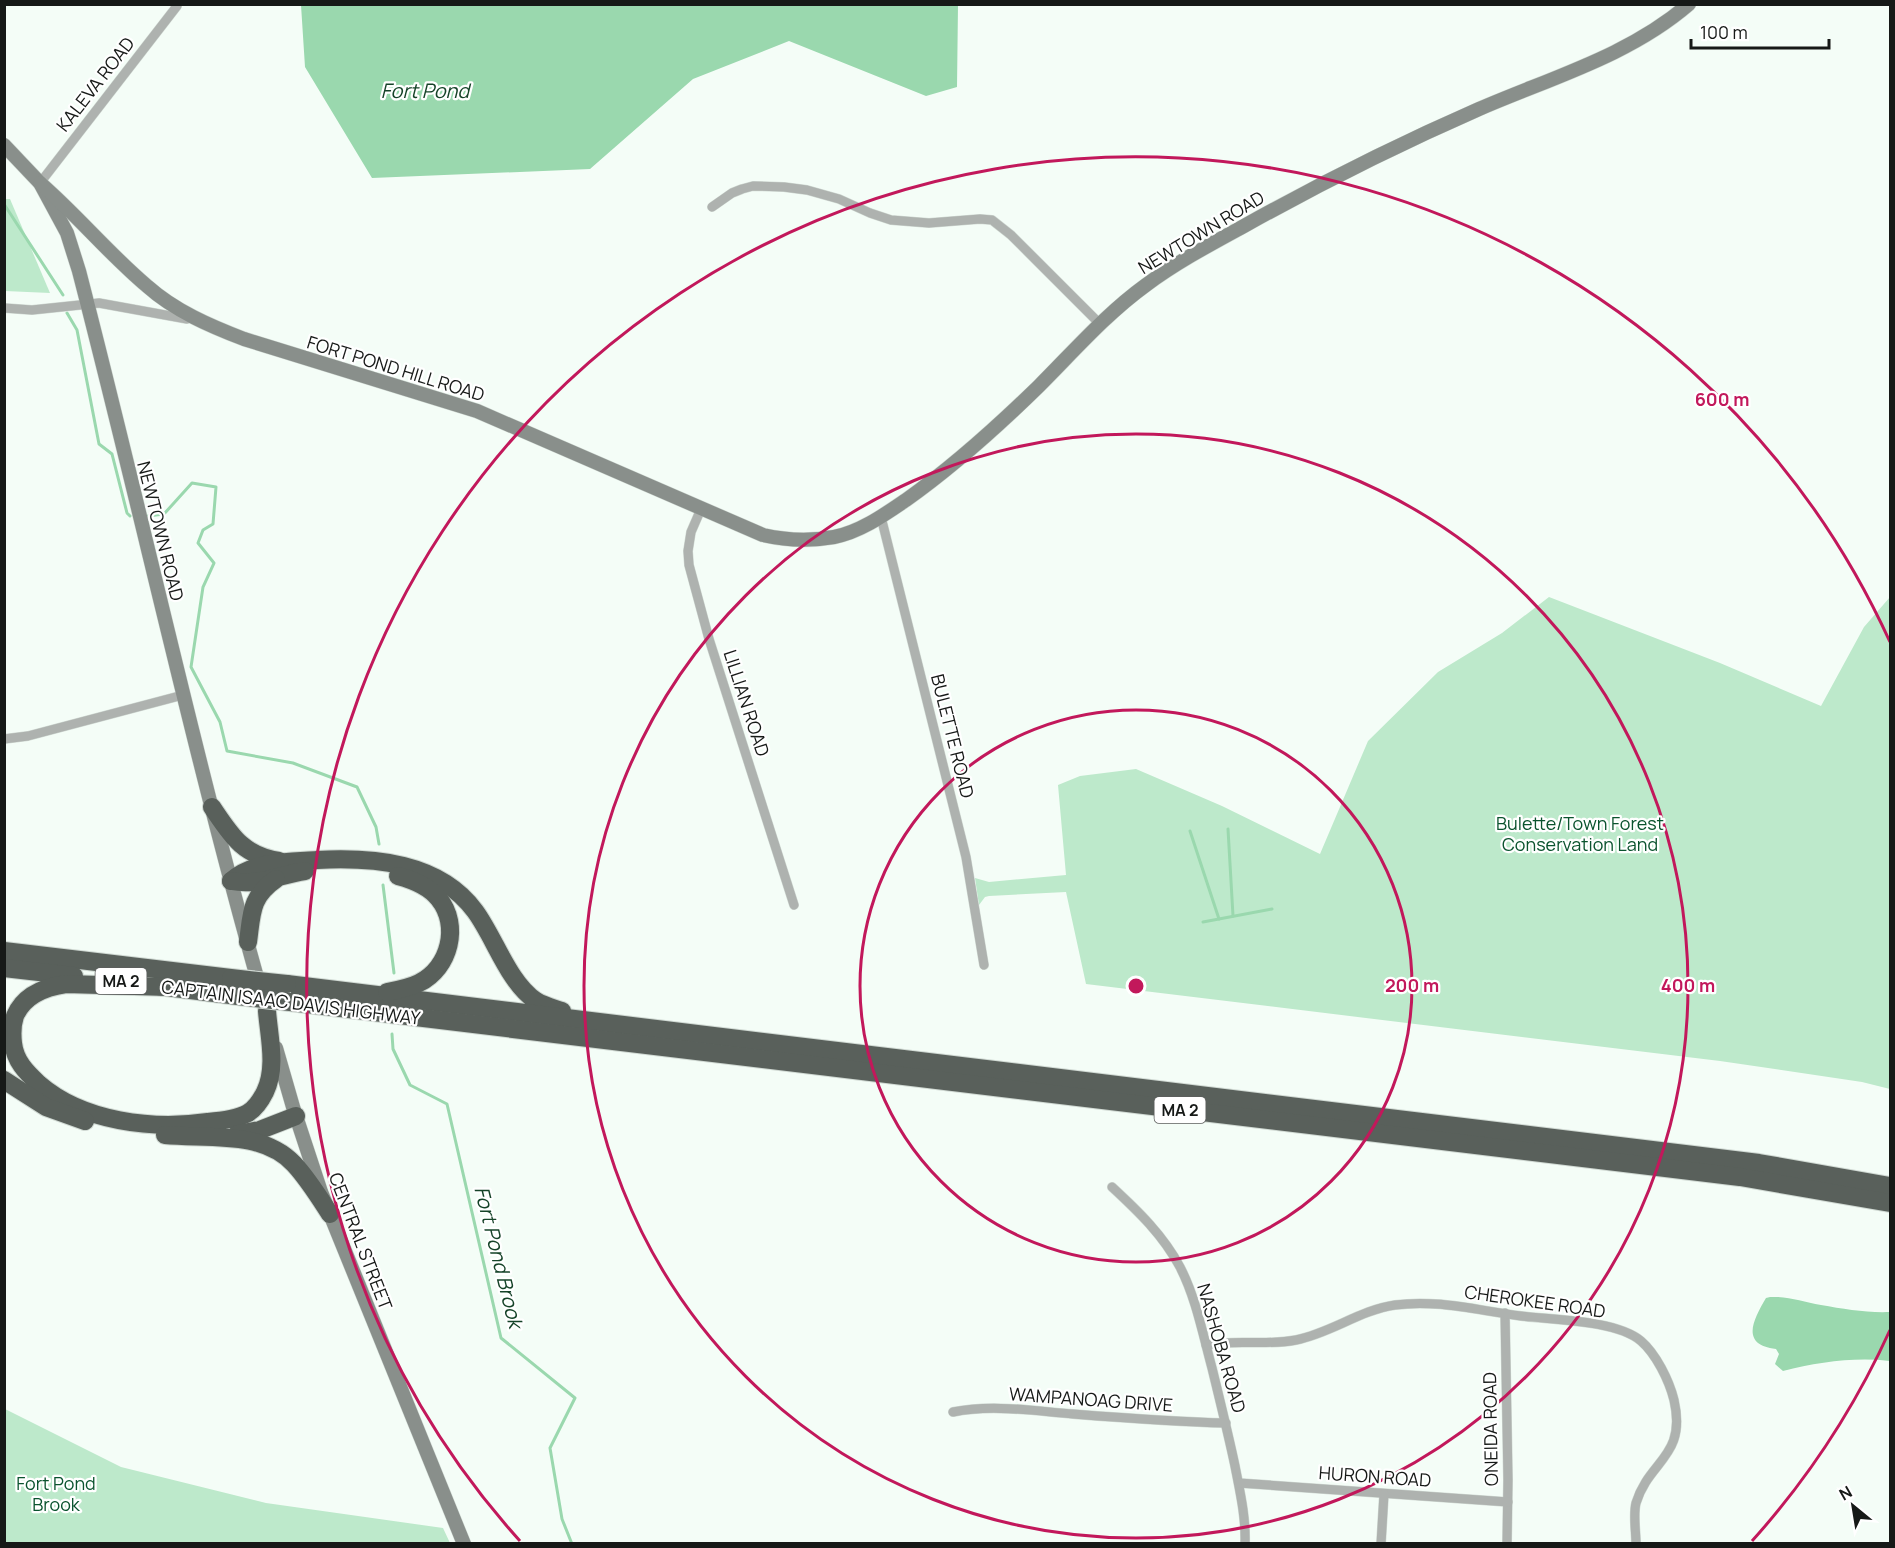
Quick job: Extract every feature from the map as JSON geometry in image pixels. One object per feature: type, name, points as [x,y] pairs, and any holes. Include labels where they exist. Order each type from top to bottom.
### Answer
[{"type":"highway","points":[[212,807],[233,839],[244,847],[275,861],[293,862]]},
{"type":"highway","points":[[231,881],[238,874],[258,866],[338,860],[388,862],[430,875],[462,896],[475,912],[525,992],[544,1006],[591,1022]]},
{"type":"highway","points":[[231,881],[246,884],[317,870],[365,870],[414,881],[428,889],[438,898],[447,912],[450,928],[450,942],[439,966],[421,982],[407,988],[369,994]]},
{"type":"highway","points":[[248,942],[250,918],[255,902],[264,887],[276,879]]},
{"type":"highway","name":"CAPTAIN ISAAC DAVIS HIGHWAY","points":[[4,951],[231,978],[289,993],[469,1016]]},
{"type":"highway","name":"CAPTAIN ISAAC DAVIS HIGHWAY","points":[[4,968],[238,996],[289,993],[369,994],[469,1016]]},
{"type":"highway","points":[[168,987],[66,984],[50,986],[39,991],[18,1009],[12,1023],[14,1051],[18,1063],[30,1076],[59,1099],[102,1116],[135,1122],[177,1125],[277,1113],[296,1116]]},
{"type":"highway","points":[[236,1117],[248,1113],[257,1105],[269,1082],[272,1068],[267,1011]]},
{"type":"highway","name":"MA 2","points":[[469,1016],[591,1022],[1759,1163],[1890,1186]]},
{"type":"highway","name":"MA 2","points":[[469,1016],[1740,1178],[1890,1203]]},
{"type":"highway","points":[[4,1080],[46,1107],[94,1124],[136,1133],[259,1142],[281,1153],[294,1163],[330,1214]]},
{"type":"highway","points":[[217,1138],[260,1130],[296,1116]]},
{"type":"street","name":"NEWTOWN ROAD","points":[[774,538],[798,540],[834,537],[881,517],[973,449],[1100,324],[1146,285],[1174,266],[1288,201],[1470,113],[1633,43],[1665,23],[1689,4]]},
{"type":"street","name":"KALEVA ROAD","points":[[40,183],[177,6]]},
{"type":"street","name":"NEWTOWN ROAD","points":[[4,145],[40,183],[67,233],[87,303],[183,695],[248,942]]},
{"type":"street","name":"FORT POND HILL ROAD","points":[[40,183],[147,287],[189,315],[244,339],[477,411],[751,531],[774,538]]},
{"type":"street","points":[[712,207],[742,189],[753,186],[784,187],[807,190],[839,199],[880,217],[900,221],[929,223],[992,220],[1011,235],[1100,324]]},
{"type":"street","points":[[4,308],[32,310],[87,303],[179,316],[212,326]]},
{"type":"street","name":"LILLIAN ROAD","points":[[701,509],[692,532],[688,551],[689,565],[794,905]]},
{"type":"street","name":"BULETTE ROAD","points":[[881,517],[966,857],[984,965]]},
{"type":"street","points":[[4,739],[28,736],[183,695]]},
{"type":"street","name":"CENTRAL STREET","points":[[248,942],[296,1116],[330,1214],[464,1544]]},
{"type":"street","name":"NASHOBA ROAD","points":[[1112,1187],[1143,1215],[1165,1243],[1181,1268],[1191,1294],[1206,1344],[1239,1483],[1245,1544]]},
{"type":"street","name":"CHEROKEE ROAD","points":[[1206,1344],[1219,1342],[1275,1343],[1297,1340],[1322,1333],[1364,1313],[1394,1305],[1425,1302],[1505,1314],[1570,1320],[1627,1332],[1641,1342],[1665,1376],[1673,1398],[1677,1430],[1672,1447],[1644,1486],[1636,1504],[1636,1544]]},
{"type":"street","name":"ONEIDA ROAD","points":[[1505,1314],[1508,1502],[1506,1544]]},
{"type":"street","name":"WAMPANOAG DRIVE","points":[[954,1412],[973,1408],[1168,1422],[1226,1423]]},
{"type":"street","name":"HURON ROAD","points":[[1239,1483],[1508,1502]]},
{"type":"street","points":[[1381,1544],[1384,1494]]},
{"type":"green space","points":[[5,199],[10,199],[50,293],[5,291]]},
{"type":"green space","name":"Bulette/Town Forest Conservation Land","points":[[1549,597],[1720,663],[1821,706],[1864,627],[1890,597],[1890,1089],[1862,1082],[1720,1061],[1086,984],[1066,892],[989,896],[985,897],[979,905],[975,878],[989,882],[1066,875],[1058,785],[1080,776],[1136,769],[1222,806],[1320,854],[1368,741],[1438,672],[1502,633]]},
{"type":"green space","name":"Fort Pond Brook","points":[[5,1409],[121,1467],[266,1503],[443,1528],[450,1543],[5,1543]]},
{"type":"water","name":"Fort Pond","points":[[301,5],[958,5],[957,87],[926,96],[789,41],[693,79],[590,169],[372,178],[305,67]]},
{"type":"water","points":[[1766,1298],[1789,1298],[1856,1310],[1890,1312],[1890,1361],[1836,1361],[1783,1371],[1775,1364],[1779,1354],[1776,1349],[1765,1347],[1754,1337],[1753,1330],[1757,1315]]},
{"type":"waterway","name":"Fort Pond Brook","points":[[4,204],[63,295]]},
{"type":"waterway","name":"Fort Pond Brook","points":[[67,313],[77,330],[99,444],[112,454],[127,513],[130,516]]},
{"type":"waterway","name":"Fort Pond Brook","points":[[148,516],[164,514],[192,483],[216,487],[213,524],[203,530],[198,543],[214,563],[203,587],[191,667],[220,722],[227,751],[293,763],[357,787],[376,827],[379,844]]},
{"type":"waterway","points":[[1228,829],[1233,916]]},
{"type":"waterway","points":[[1190,831],[1219,919]]},
{"type":"waterway","name":"Fort Pond Brook","points":[[383,885],[394,973]]},
{"type":"waterway","points":[[1203,922],[1272,909]]},
{"type":"waterway","name":"Fort Pond Brook","points":[[392,1034],[393,1049],[410,1085],[447,1104],[501,1338],[575,1398],[550,1448],[562,1519],[572,1544]]}]
